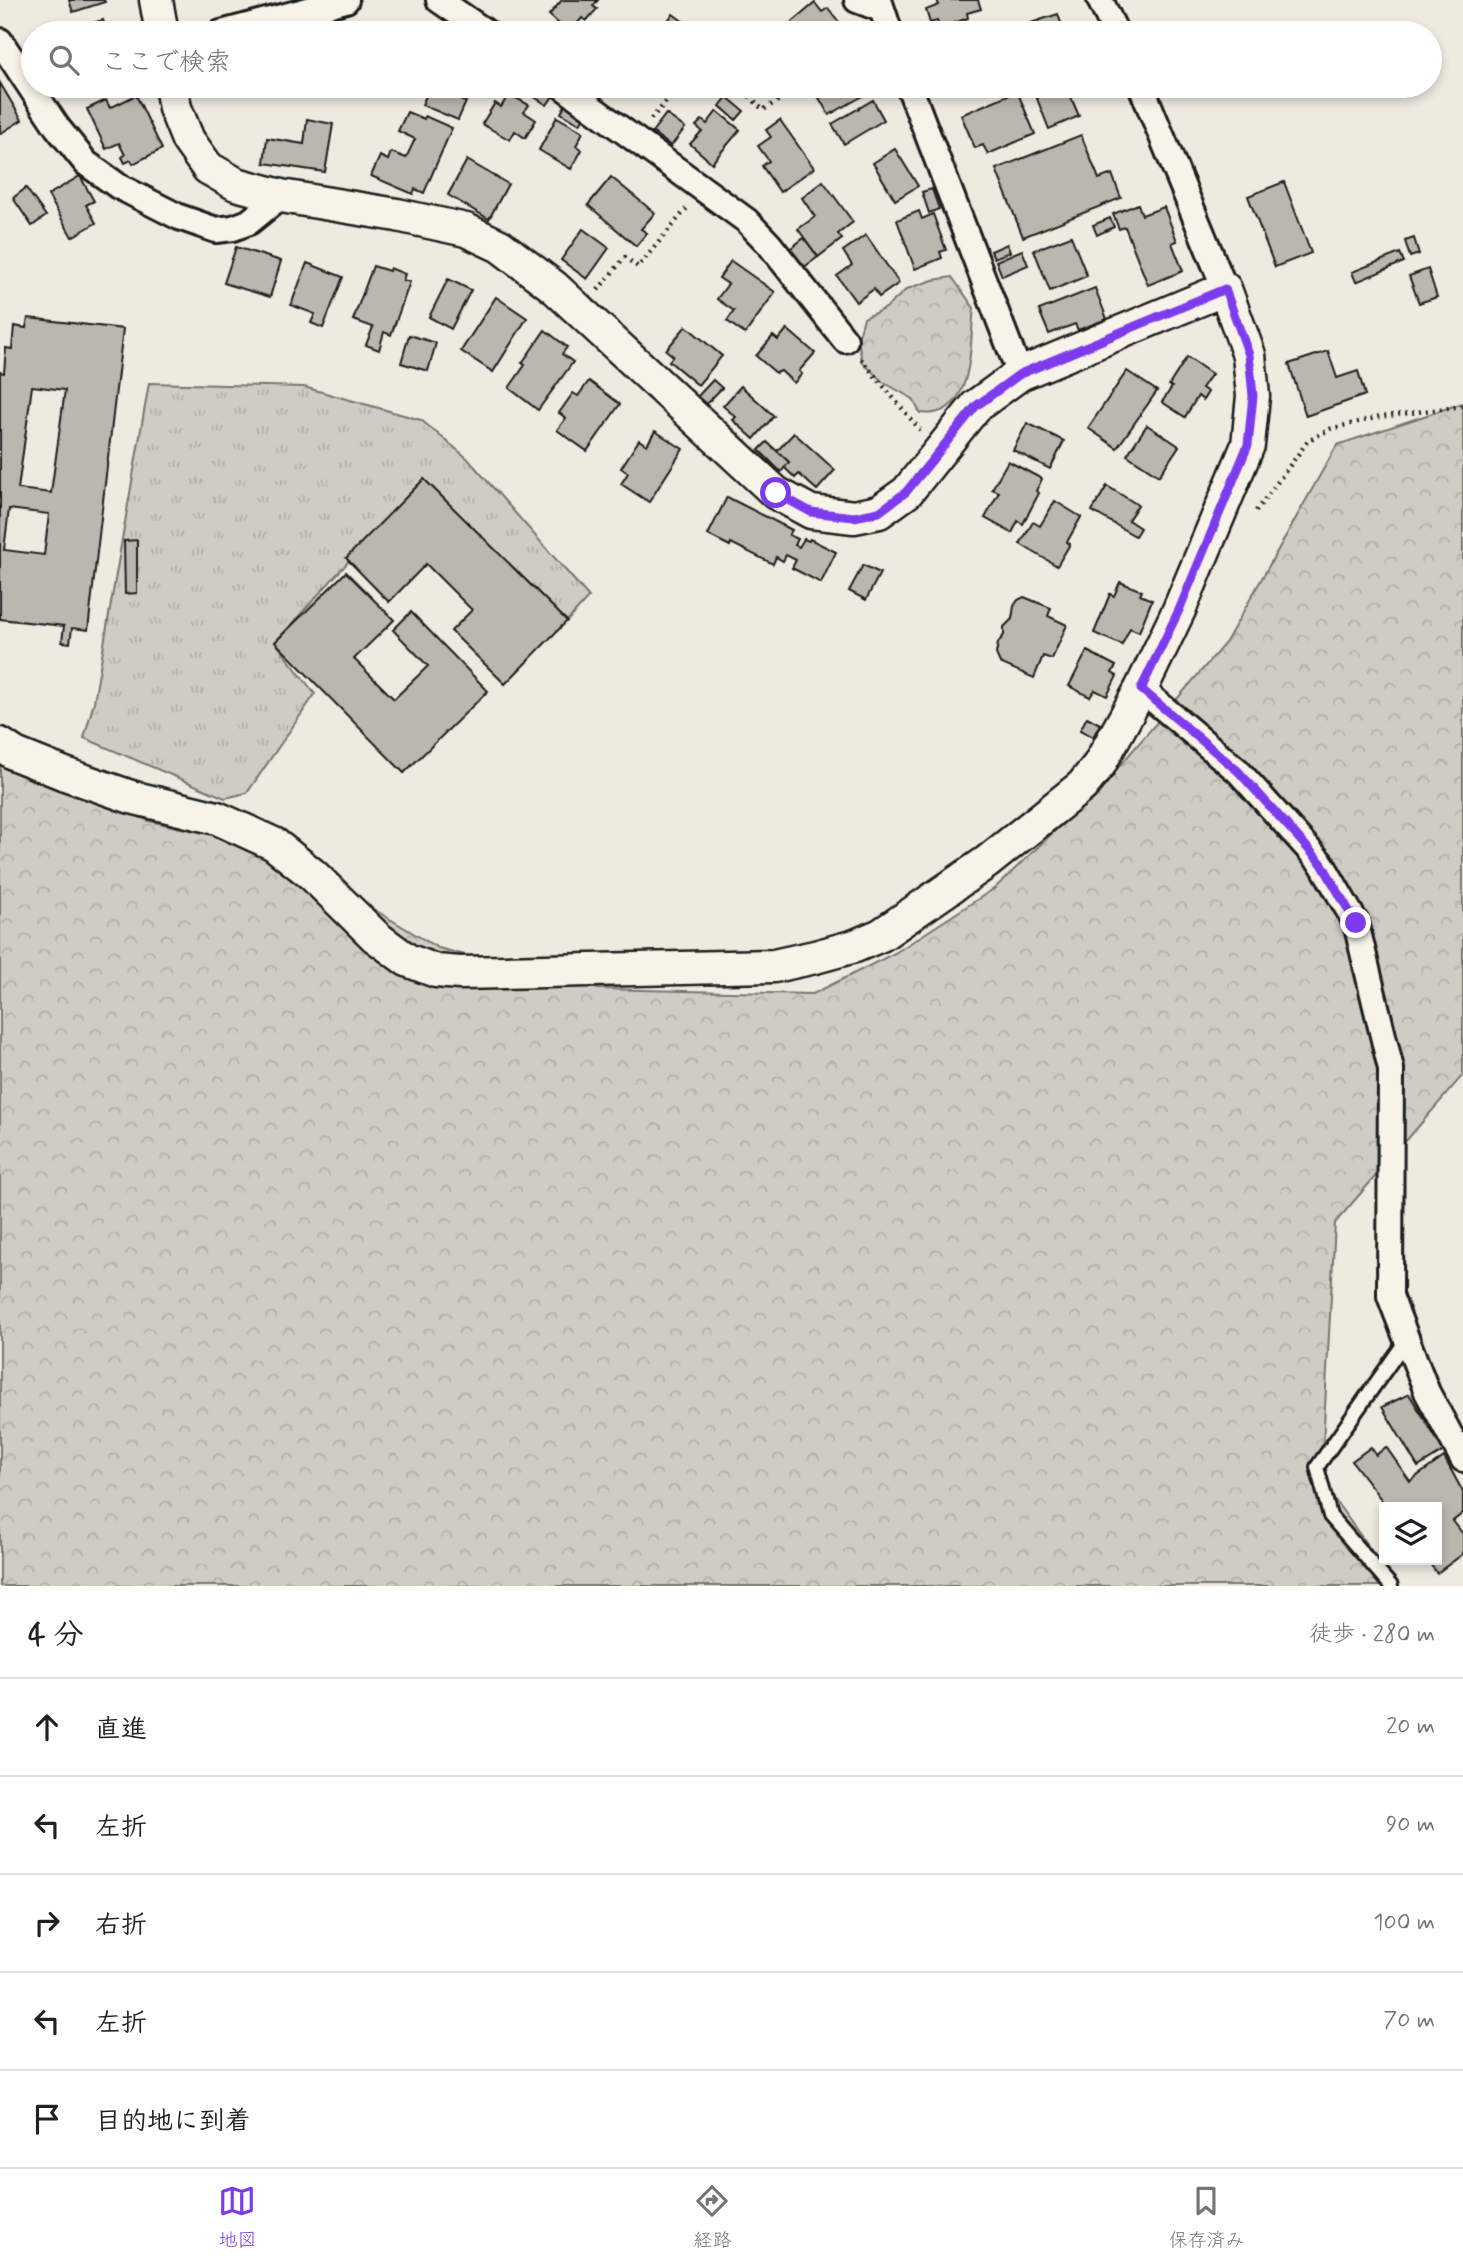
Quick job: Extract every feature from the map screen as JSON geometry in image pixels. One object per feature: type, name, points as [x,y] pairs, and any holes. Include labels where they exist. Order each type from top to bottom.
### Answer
[{"type":"street","points":[[156,0],[160,21]]},
{"type":"street","points":[[266,21],[346,0]]},
{"type":"street","points":[[439,0],[470,21]]},
{"type":"street","points":[[858,0],[880,4],[886,21]]},
{"type":"street","points":[[1100,0],[1110,21]]},
{"type":"street","points":[[0,41],[21,73]]},
{"type":"street","points":[[38,98],[86,163],[118,186],[179,218],[216,230],[233,229],[249,222],[281,196]]},
{"type":"street","points":[[173,98],[180,124],[208,168],[236,184],[281,196],[397,215],[466,230],[500,246],[554,287],[776,493],[811,512],[854,517],[879,512],[906,492],[976,406],[1020,374],[1225,289]]},
{"type":"street","points":[[579,98],[747,221],[769,244],[845,340]]},
{"type":"street","points":[[914,98],[1020,374]]},
{"type":"street","points":[[0,744],[15,754],[65,774],[131,797],[217,818],[274,844],[313,875],[376,937],[407,960],[436,971],[460,973],[774,966],[815,957],[881,935],[987,862],[1082,786],[1099,765],[1141,689],[1179,610],[1248,445],[1253,396],[1249,355],[1225,289],[1146,98]]},
{"type":"street","points":[[1141,689],[1238,771],[1322,864],[1356,923],[1391,1069],[1390,1296],[1427,1392],[1463,1459]]},
{"type":"lane","points":[[1391,1586],[1330,1516],[1317,1467],[1407,1339]]},
{"type":"path","points":[[634,138],[669,98]]},
{"type":"path","points":[[752,98],[763,110],[782,98]]},
{"type":"path","points":[[580,312],[625,257],[638,267],[703,188]]},
{"type":"path","points":[[845,340],[938,451]]},
{"type":"path","points":[[1250,520],[1308,440],[1330,429],[1379,417],[1463,406]]},
{"type":"green space","points":[[952,277],[974,308],[966,377],[951,405],[938,412],[920,413],[913,399],[883,382],[862,362],[858,339],[864,318],[886,308],[907,289]]},
{"type":"green space","points":[[149,383],[304,387],[421,420],[467,458],[589,597],[567,621],[424,479],[275,642],[315,694],[247,793],[225,798],[84,738],[94,702]]},
{"type":"green space","points":[[1463,403],[1463,1075],[1335,1223],[1321,1481],[1379,1561],[1379,1565],[1382,1565],[1397,1586],[0,1586],[0,757],[149,821],[250,843],[370,907],[438,948],[598,989],[813,994],[895,953],[995,888],[1104,784],[1226,642],[1337,445]]},
{"type":"building","points":[[69,0],[104,0],[105,2],[73,12]]},
{"type":"building","points":[[562,0],[598,0],[593,6],[597,9],[586,21],[582,18],[579,21],[556,21],[549,15]]},
{"type":"building","points":[[937,0],[978,0],[981,9],[967,13],[968,18],[960,21],[929,21],[926,10],[939,5]]},
{"type":"building","points":[[815,3],[822,12],[828,8],[838,21],[793,21]]},
{"type":"building","points":[[673,14],[683,21],[667,21]]},
{"type":"building","points":[[1058,14],[1060,21],[1037,21]]},
{"type":"building","points":[[0,83],[22,120],[1,133],[0,131]]},
{"type":"building","points":[[130,98],[137,98],[162,149],[133,164],[131,160],[125,163],[122,157],[125,155],[119,143],[106,149],[87,109],[106,100],[110,108]]},
{"type":"building","points":[[425,98],[463,98],[462,101],[466,102],[458,120],[422,105]]},
{"type":"building","points":[[507,98],[516,98],[529,105],[524,112],[536,120],[525,138],[515,131],[510,140],[482,124],[495,103],[501,107]]},
{"type":"building","points":[[536,98],[552,98],[547,105]]},
{"type":"building","points":[[728,98],[744,111],[736,120],[720,106]]},
{"type":"building","points":[[819,98],[859,98],[829,115]]},
{"type":"building","points":[[1001,98],[1020,98],[1035,134],[988,154],[983,145],[975,148],[961,115]]},
{"type":"building","points":[[1037,98],[1071,98],[1079,116],[1049,129]]},
{"type":"building","points":[[873,100],[884,120],[844,144],[832,124]]},
{"type":"building","points":[[566,104],[585,115],[580,124],[561,113]]},
{"type":"building","points":[[717,111],[740,130],[712,163],[690,144],[702,131],[696,126],[702,120],[707,124]]},
{"type":"building","points":[[407,112],[424,119],[425,116],[452,128],[424,193],[415,189],[413,194],[371,176],[380,156],[388,160],[391,152],[406,158],[415,139],[398,131]]},
{"type":"building","points":[[666,114],[685,128],[671,146],[652,132]]},
{"type":"building","points":[[557,117],[583,132],[576,146],[582,150],[571,169],[539,150]]},
{"type":"building","points":[[307,119],[333,124],[325,172],[264,163],[267,138],[304,144]]},
{"type":"building","points":[[780,120],[814,168],[780,192],[762,166],[769,161],[758,146],[771,137],[766,130]]},
{"type":"building","points":[[1081,135],[1099,179],[1112,174],[1121,198],[1023,237],[996,169]]},
{"type":"building","points":[[895,149],[918,186],[895,200],[873,163]]},
{"type":"building","points":[[467,160],[508,184],[489,219],[448,195]]},
{"type":"building","points":[[80,176],[94,201],[86,205],[96,223],[72,237],[48,195]]},
{"type":"building","points":[[611,177],[655,213],[641,229],[647,233],[636,246],[588,205]]},
{"type":"building","points":[[823,181],[853,222],[838,234],[842,239],[818,257],[798,229],[815,217],[802,198]]},
{"type":"building","points":[[1284,182],[1311,253],[1275,267],[1248,196]]},
{"type":"building","points":[[26,188],[46,216],[32,226],[13,198]]},
{"type":"building","points":[[932,189],[939,209],[929,213],[922,192]]},
{"type":"building","points":[[1138,204],[1142,215],[1164,207],[1177,241],[1172,243],[1183,271],[1148,285],[1125,227],[1119,229],[1113,214]]},
{"type":"building","points":[[919,211],[922,219],[933,214],[946,250],[940,252],[942,258],[915,269],[897,220]]},
{"type":"building","points":[[1110,218],[1114,227],[1097,235],[1093,225]]},
{"type":"building","points":[[583,229],[609,248],[587,279],[561,260]]},
{"type":"building","points":[[866,235],[899,283],[879,297],[874,289],[856,302],[837,276],[852,265],[843,251]]},
{"type":"building","points":[[1071,236],[1087,276],[1050,291],[1034,250]]},
{"type":"building","points":[[804,238],[818,257],[800,270],[786,252]]},
{"type":"building","points":[[1414,238],[1419,254],[1410,257],[1405,241]]},
{"type":"building","points":[[1007,244],[1010,252],[994,258],[991,251]]},
{"type":"building","points":[[236,247],[281,261],[270,297],[224,283]]},
{"type":"building","points":[[1022,250],[1028,265],[1002,276],[996,261]]},
{"type":"building","points":[[1400,253],[1404,262],[1356,282],[1352,272]]},
{"type":"building","points":[[731,261],[775,292],[745,334],[727,321],[734,311],[717,299],[728,284],[719,278]]},
{"type":"building","points":[[307,263],[343,277],[323,328],[311,323],[315,314],[291,305]]},
{"type":"building","points":[[373,266],[389,271],[390,268],[405,274],[403,280],[410,282],[391,335],[384,332],[379,350],[366,345],[373,327],[353,320]]},
{"type":"building","points":[[1428,269],[1437,297],[1419,303],[1409,276]]},
{"type":"building","points":[[448,279],[471,290],[451,329],[429,317]]},
{"type":"building","points":[[1095,288],[1107,319],[1078,330],[1075,324],[1049,334],[1039,310]]},
{"type":"building","points":[[496,297],[527,318],[493,372],[461,351]]},
{"type":"building","points":[[28,318],[123,329],[88,630],[72,628],[70,643],[62,642],[64,626],[0,619],[0,372],[4,373],[6,348],[12,349],[14,326],[26,328]],"holes":[[[32,386],[65,390],[51,493],[18,489]],[[9,509],[49,514],[44,555],[4,550]]]},
{"type":"building","points":[[686,326],[722,356],[698,385],[669,361],[673,356],[666,350]]},
{"type":"building","points":[[787,329],[815,353],[799,371],[802,374],[794,383],[781,371],[776,373],[756,356],[773,336],[778,340]]},
{"type":"building","points":[[545,330],[567,347],[562,354],[573,362],[538,410],[509,388],[525,365],[522,363]]},
{"type":"building","points":[[409,335],[436,343],[428,371],[401,363]]},
{"type":"building","points":[[1328,351],[1337,378],[1358,371],[1365,395],[1306,416],[1289,364]]},
{"type":"building","points":[[1187,357],[1212,374],[1202,388],[1208,392],[1203,400],[1198,396],[1185,417],[1162,402],[1172,387],[1169,385]]},
{"type":"building","points":[[1127,371],[1157,391],[1117,448],[1088,428]]},
{"type":"building","points":[[713,380],[722,388],[705,405],[697,397]]},
{"type":"building","points":[[589,381],[620,404],[587,451],[557,430],[566,418],[559,413],[573,393],[578,396]]},
{"type":"building","points":[[741,386],[774,416],[754,439],[733,420],[736,417],[723,406]]},
{"type":"building","points":[[1027,423],[1064,441],[1050,469],[1013,450]]},
{"type":"building","points":[[1147,425],[1179,446],[1159,476],[1127,455]]},
{"type":"building","points":[[655,431],[683,449],[649,502],[621,484],[628,473],[621,468],[639,440],[647,445]]},
{"type":"building","points":[[794,433],[835,470],[817,490],[799,474],[795,478],[784,467],[789,462],[777,451]]},
{"type":"building","points":[[767,442],[789,462],[781,472],[759,450]]},
{"type":"building","points":[[1008,461],[1042,479],[1036,491],[1039,493],[1023,524],[1018,521],[1012,533],[985,518],[999,492],[992,489]]},
{"type":"building","points":[[424,479],[567,621],[505,684],[451,631],[472,610],[426,564],[389,602],[346,558]]},
{"type":"building","points":[[1107,486],[1138,505],[1128,520],[1140,528],[1135,536],[1092,511]]},
{"type":"building","points":[[727,497],[792,530],[789,535],[798,539],[795,545],[799,547],[804,539],[810,539],[836,552],[821,583],[792,568],[796,560],[786,555],[783,561],[776,557],[773,564],[708,535]]},
{"type":"building","points":[[1055,501],[1081,517],[1057,566],[1020,544],[1033,522],[1040,526]]},
{"type":"building","points":[[137,540],[137,593],[125,594],[124,541]]},
{"type":"building","points":[[863,565],[880,573],[866,600],[849,591]]},
{"type":"building","points":[[346,572],[394,620],[354,659],[394,699],[428,666],[393,630],[411,612],[488,691],[404,773],[275,642]]},
{"type":"building","points":[[1120,582],[1142,591],[1140,595],[1152,600],[1139,632],[1130,628],[1122,645],[1094,633],[1110,594],[1114,596]]},
{"type":"building","points":[[1024,597],[1051,608],[1048,616],[1067,625],[1052,659],[1043,656],[1034,678],[1000,663],[996,654],[998,643],[1004,635],[1004,627],[1012,619],[1014,606]]},
{"type":"building","points":[[1087,651],[1116,666],[1112,673],[1117,676],[1107,696],[1095,690],[1090,697],[1069,686]]},
{"type":"building","points":[[1087,717],[1100,724],[1093,737],[1080,730]]},
{"type":"building","points":[[1409,1394],[1444,1451],[1418,1467],[1382,1407]]},
{"type":"building","points":[[1371,1447],[1376,1455],[1386,1447],[1410,1481],[1444,1457],[1463,1492],[1463,1513],[1453,1521],[1463,1534],[1463,1554],[1437,1573],[1431,1565],[1442,1565],[1442,1502],[1383,1502],[1352,1461]]},
{"type":"route","points":[[776,493],[811,512],[854,517],[879,512],[906,492],[976,406],[1020,374],[1225,289],[1249,355],[1253,396],[1248,445],[1179,610],[1141,689],[1238,771],[1322,864],[1356,923]]}]
